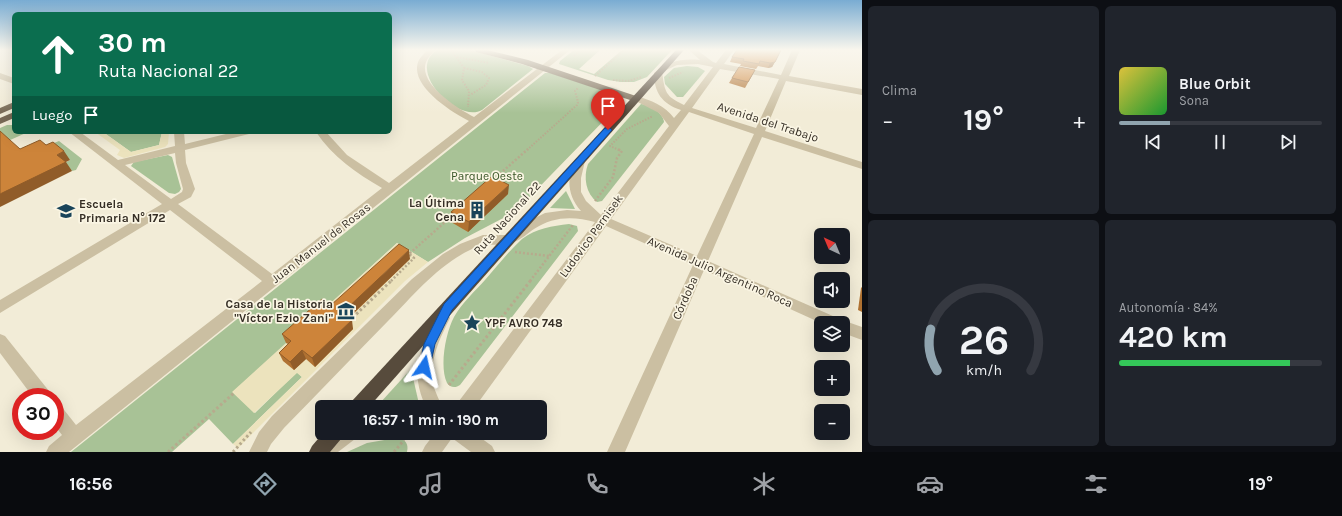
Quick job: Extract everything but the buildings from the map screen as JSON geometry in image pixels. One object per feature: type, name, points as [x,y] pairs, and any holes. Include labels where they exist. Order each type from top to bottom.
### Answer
[{"type":"highway","name":"Ruta Nacional 22","points":[[364,400],[448,307],[510,245],[580,161],[639,95],[664,71]]},
{"type":"highway","points":[[318,452],[329,440]]},
{"type":"main road","points":[[562,71],[639,95]]},
{"type":"main road","points":[[0,111],[12,106]]},
{"type":"main road","points":[[0,120],[12,116]]},
{"type":"street","points":[[423,71],[423,76],[428,86],[437,97],[447,106],[471,116]]},
{"type":"street","name":"Juan Manuel de Rosas","points":[[55,452],[390,188],[471,116],[538,71]]},
{"type":"street","points":[[665,71],[661,75],[659,90],[667,99]]},
{"type":"street","name":"Ludovico Pernisek","points":[[470,400],[714,71]]},
{"type":"street","points":[[746,71],[862,92]]},
{"type":"street","name":"Córdoba","points":[[616,452],[787,71]]},
{"type":"street","points":[[0,76],[12,80]]},
{"type":"street","points":[[639,95],[669,118],[673,125]]},
{"type":"street","name":"Avenida del Trabajo","points":[[639,95],[667,99],[685,109],[862,166]]},
{"type":"street","points":[[77,134],[272,281]]},
{"type":"street","points":[[0,307],[186,196],[189,190],[183,171],[179,148],[179,134]]},
{"type":"street","points":[[116,164],[238,134]]},
{"type":"street","points":[[322,134],[346,160],[390,188]]},
{"type":"street","name":"Avenida Julio Argentino Roca","points":[[580,161],[574,181],[576,194],[587,209],[603,220]]},
{"type":"street","name":"Avenida Julio Argentino Roca","points":[[510,245],[537,222],[559,214],[582,214],[603,220],[820,316]]},
{"type":"street","points":[[258,452],[265,438],[278,422],[430,271],[452,255],[471,244],[487,239],[510,245]]},
{"type":"street","points":[[431,400],[426,386],[424,374],[425,361],[430,344],[448,307]]},
{"type":"street","points":[[850,329],[862,334]]},
{"type":"street","points":[[0,341],[36,388]]},
{"type":"street","points":[[64,424],[74,437]]},
{"type":"street","points":[[324,452],[340,440]]},
{"type":"street","points":[[431,452],[440,440]]},
{"type":"street","points":[[469,440],[486,452]]},
{"type":"path","points":[[463,71],[461,80],[468,88],[471,116]]},
{"type":"path","points":[[469,95],[486,85],[488,78],[482,72],[478,71]]},
{"type":"path","points":[[599,71],[594,75],[601,77]]},
{"type":"path","points":[[661,75],[678,75],[686,72]]},
{"type":"path","points":[[608,79],[625,81],[645,76]]},
{"type":"path","points":[[493,179],[577,105],[578,102],[575,92],[583,84]]},
{"type":"path","points":[[595,200],[613,177],[617,158],[622,151],[610,146],[627,129],[659,114]]},
{"type":"path","points":[[352,325],[348,322],[414,258],[409,254],[458,210]]},
{"type":"path","points":[[449,385],[573,225]]},
{"type":"path","points":[[510,245],[549,256]]},
{"type":"path","points":[[168,452],[234,393]]},
{"type":"path","points":[[233,452],[252,431]]},
{"type":"path","points":[[394,452],[404,440]]},
{"type":"green space","points":[[427,71],[530,71],[482,110],[472,112],[460,109],[448,102],[438,93]]},
{"type":"green space","points":[[581,71],[594,74],[597,71],[652,71],[647,77],[634,82],[608,80]]},
{"type":"green space","points":[[671,71],[705,71],[683,97],[677,97],[665,84],[664,77]]},
{"type":"green space","name":"Parque Oeste","points":[[545,73],[551,73],[611,93],[620,99],[620,104],[515,212],[465,238],[428,262],[397,243],[233,392],[255,413],[297,372],[302,377],[233,444],[209,419],[172,452],[71,452]]},
{"type":"green space","points":[[641,104],[656,110],[664,122],[602,201],[597,202],[590,195],[586,185],[586,169],[588,164]]},
{"type":"green space","points":[[7,125],[12,125],[12,134],[24,134],[8,141],[0,138],[0,128]]},
{"type":"green space","points":[[106,134],[162,134],[159,145],[131,152]]},
{"type":"green space","points":[[59,141],[82,159],[76,170],[72,171],[63,164],[70,160],[44,147]]},
{"type":"green space","points":[[168,155],[172,157],[181,189],[175,194],[169,193],[131,166],[134,162]]},
{"type":"green space","points":[[566,191],[575,209],[550,208]]},
{"type":"green space","points":[[569,224],[577,226],[578,231],[460,385],[457,387],[451,387],[447,383],[445,376],[444,349],[451,323],[461,307],[522,239],[539,230]]},
{"type":"green space","points":[[411,369],[418,400],[383,400]]},
{"type":"green space","points":[[384,440],[403,440],[407,444],[407,452],[347,452],[367,443]]},
{"type":"shaded area","points":[[98,134],[106,134],[131,152],[159,145],[162,134],[169,134],[168,144],[165,147],[124,158],[117,155],[120,150]]},
{"type":"shaded area","points":[[397,243],[428,262],[405,281],[238,448],[233,444],[302,377],[297,373],[254,413],[232,392],[286,343],[315,366],[353,329],[344,322],[410,259],[333,314],[325,308]]},
{"type":"place","name":"La Última Cena","points":[[477,210]]},
{"type":"place","name":"Escuela Primaria N° 172","points":[[66,211]]},
{"type":"place","name":"Casa de la Historia \"Víctor Ezio Zani\"","points":[[346,311]]},
{"type":"place","name":"YPF AVRO 748","points":[[472,323]]},
{"type":"route","points":[[424,367],[430,344],[448,307],[608,130]]}]
